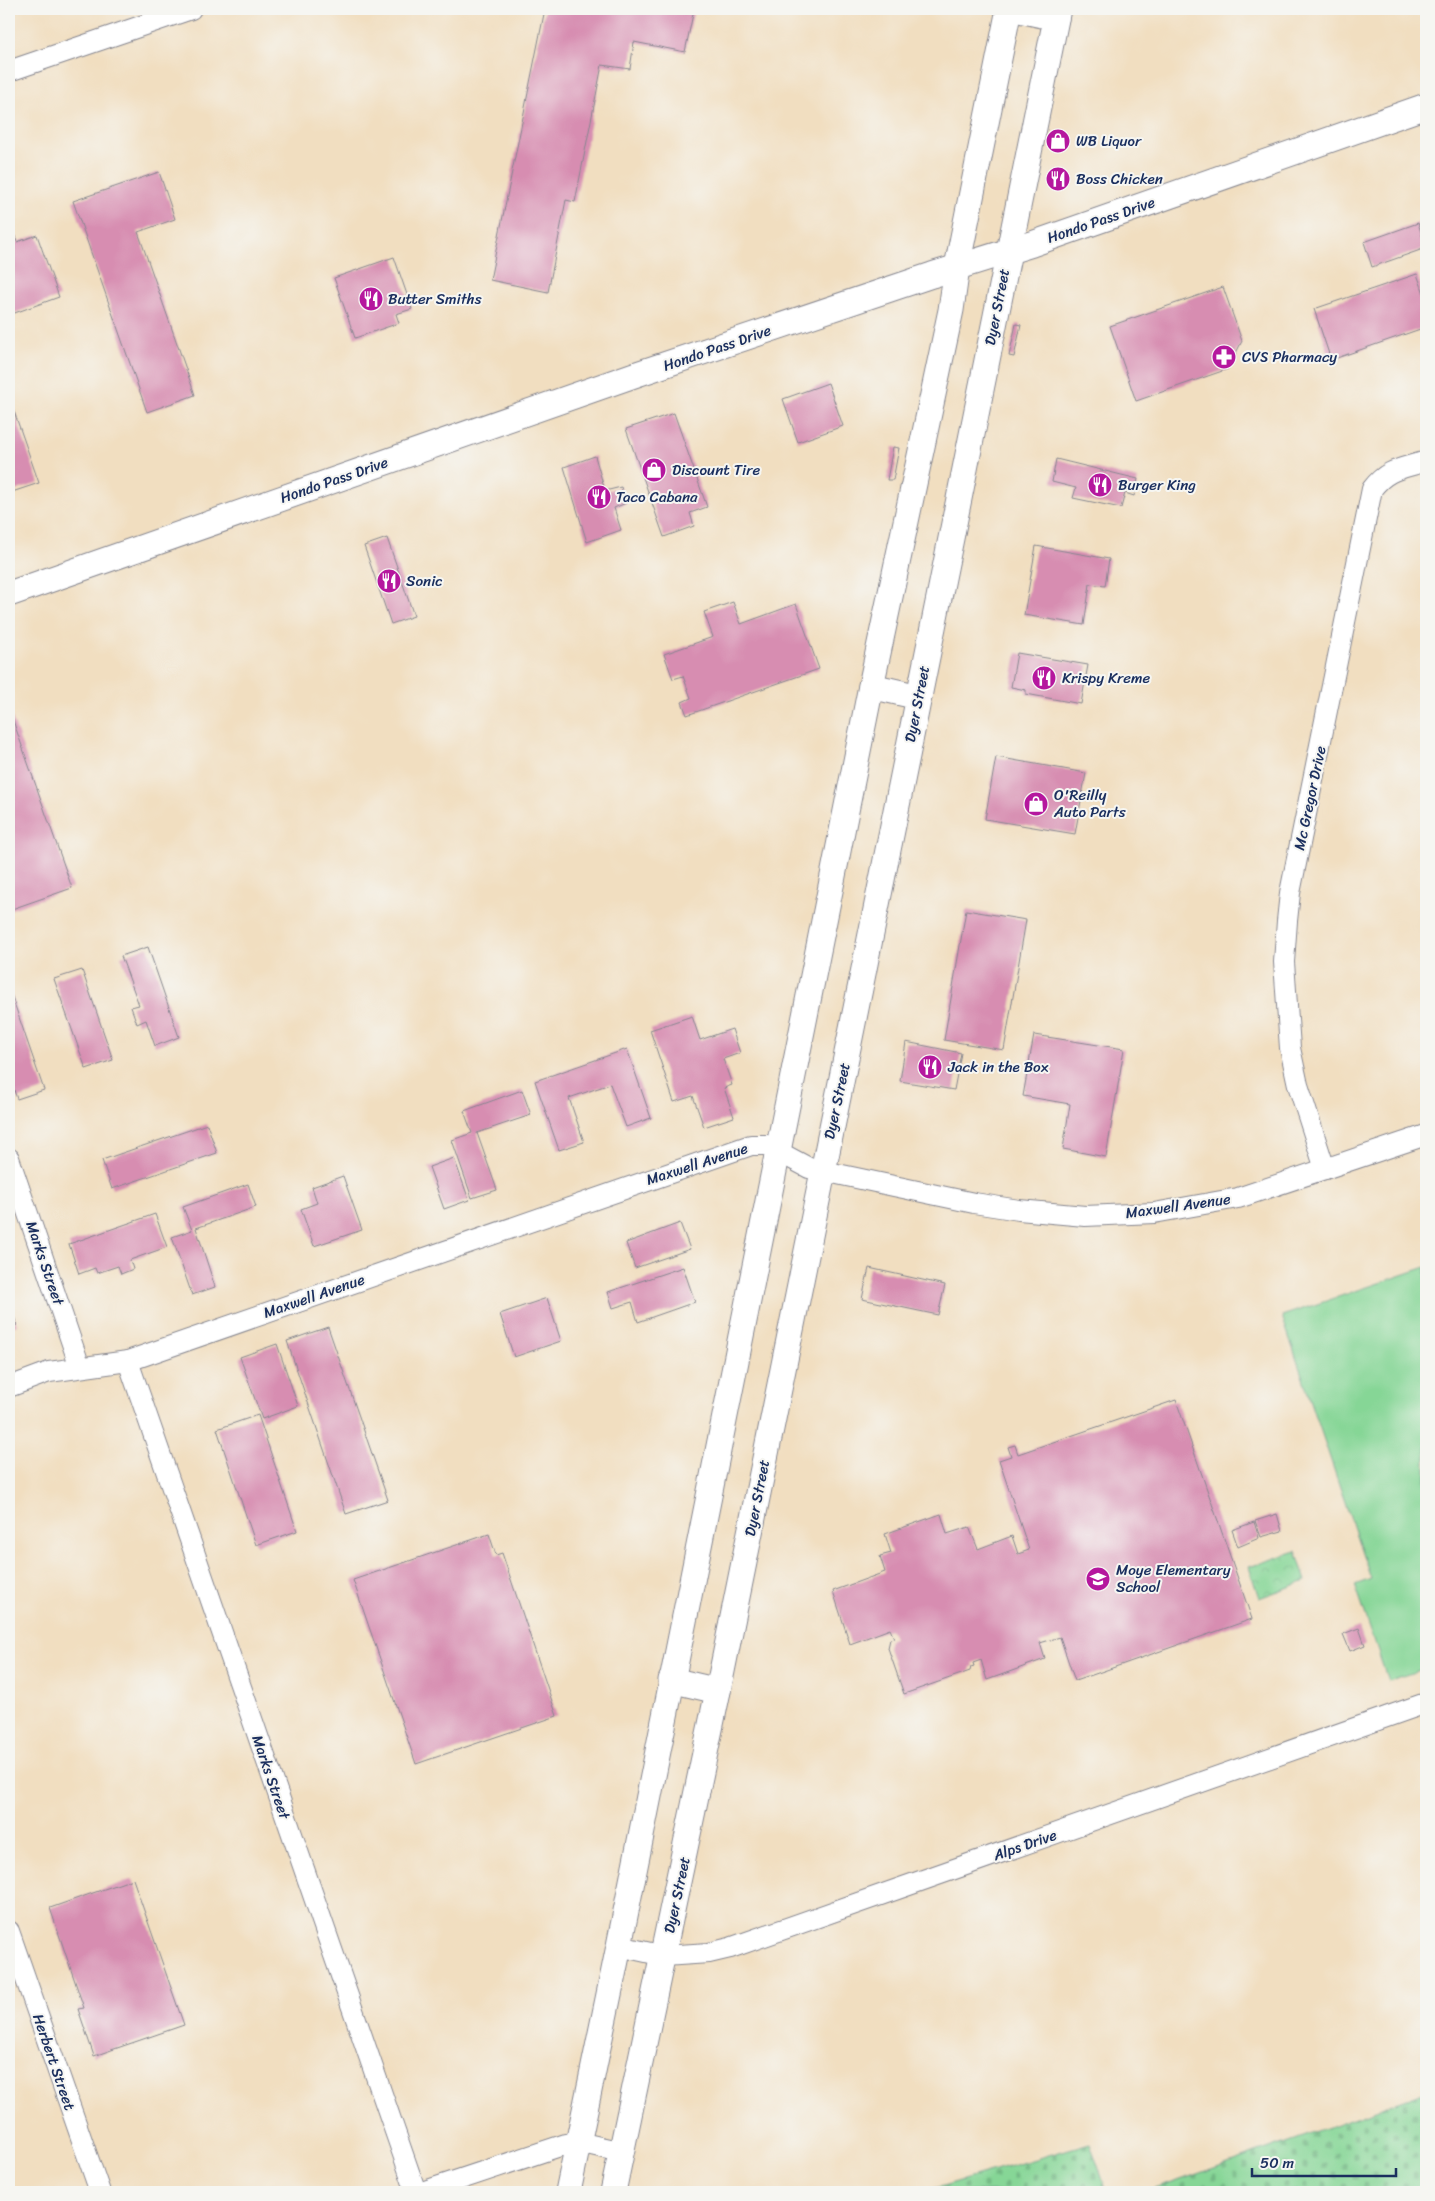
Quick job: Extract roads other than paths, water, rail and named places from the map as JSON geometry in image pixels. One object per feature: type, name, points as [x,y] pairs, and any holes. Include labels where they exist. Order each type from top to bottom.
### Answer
[{"type":"main road","points":[[568,2192],[871,686],[951,310],[957,267],[1009,9]]},
{"type":"main road","points":[[1015,9],[1057,13]]},
{"type":"main road","name":"Dyer Street","points":[[613,2192],[664,1956],[718,1691],[1057,13]]},
{"type":"main road","name":"Hondo Pass Drive","points":[[9,594],[637,374],[957,267],[1008,252],[1426,106]]},
{"type":"main road","points":[[871,686],[919,697]]},
{"type":"main road","points":[[671,1680],[718,1691]]},
{"type":"street","points":[[9,71],[192,9]]},
{"type":"street","name":"Mc Gregor Drive","points":[[1325,1169],[1298,1085],[1290,1048],[1284,962],[1290,893],[1372,489],[1381,477],[1391,472],[1426,462]]},
{"type":"street","name":"Maxwell Avenue","points":[[9,1387],[49,1372],[128,1361],[740,1148],[758,1144],[778,1150],[801,1164],[823,1171],[974,1204],[1085,1216],[1154,1213],[1238,1198],[1426,1134]]},
{"type":"street","name":"Marks Street","points":[[9,1158],[80,1367]]},
{"type":"street","name":"Marks Street","points":[[128,1361],[416,2192]]},
{"type":"street","name":"Alps Drive","points":[[619,1946],[664,1956],[710,1953],[730,1948],[1426,1703]]},
{"type":"street","name":"Herbert Street","points":[[9,1931],[100,2192]]},
{"type":"street","points":[[422,2192],[554,2146],[578,2142],[622,2152]]},
{"type":"place","name":"WB Liquor","points":[[1058,141]]},
{"type":"place","name":"Boss Chicken","points":[[1058,179]]},
{"type":"place","name":"Butter Smiths","points":[[371,299]]},
{"type":"place","name":"CVS Pharmacy","points":[[1224,357]]},
{"type":"place","name":"Discount Tire","points":[[654,470]]},
{"type":"place","name":"Burger King","points":[[1100,485]]},
{"type":"place","name":"Taco Cabana","points":[[599,497]]},
{"type":"place","name":"Sonic","points":[[389,581]]},
{"type":"place","name":"Krispy Kreme","points":[[1044,678]]},
{"type":"place","name":"O'Reilly Auto Parts","points":[[1036,804]]},
{"type":"place","name":"Jack in the Box","points":[[930,1067]]},
{"type":"place","name":"Moye Elementary School","points":[[1098,1579]]}]
